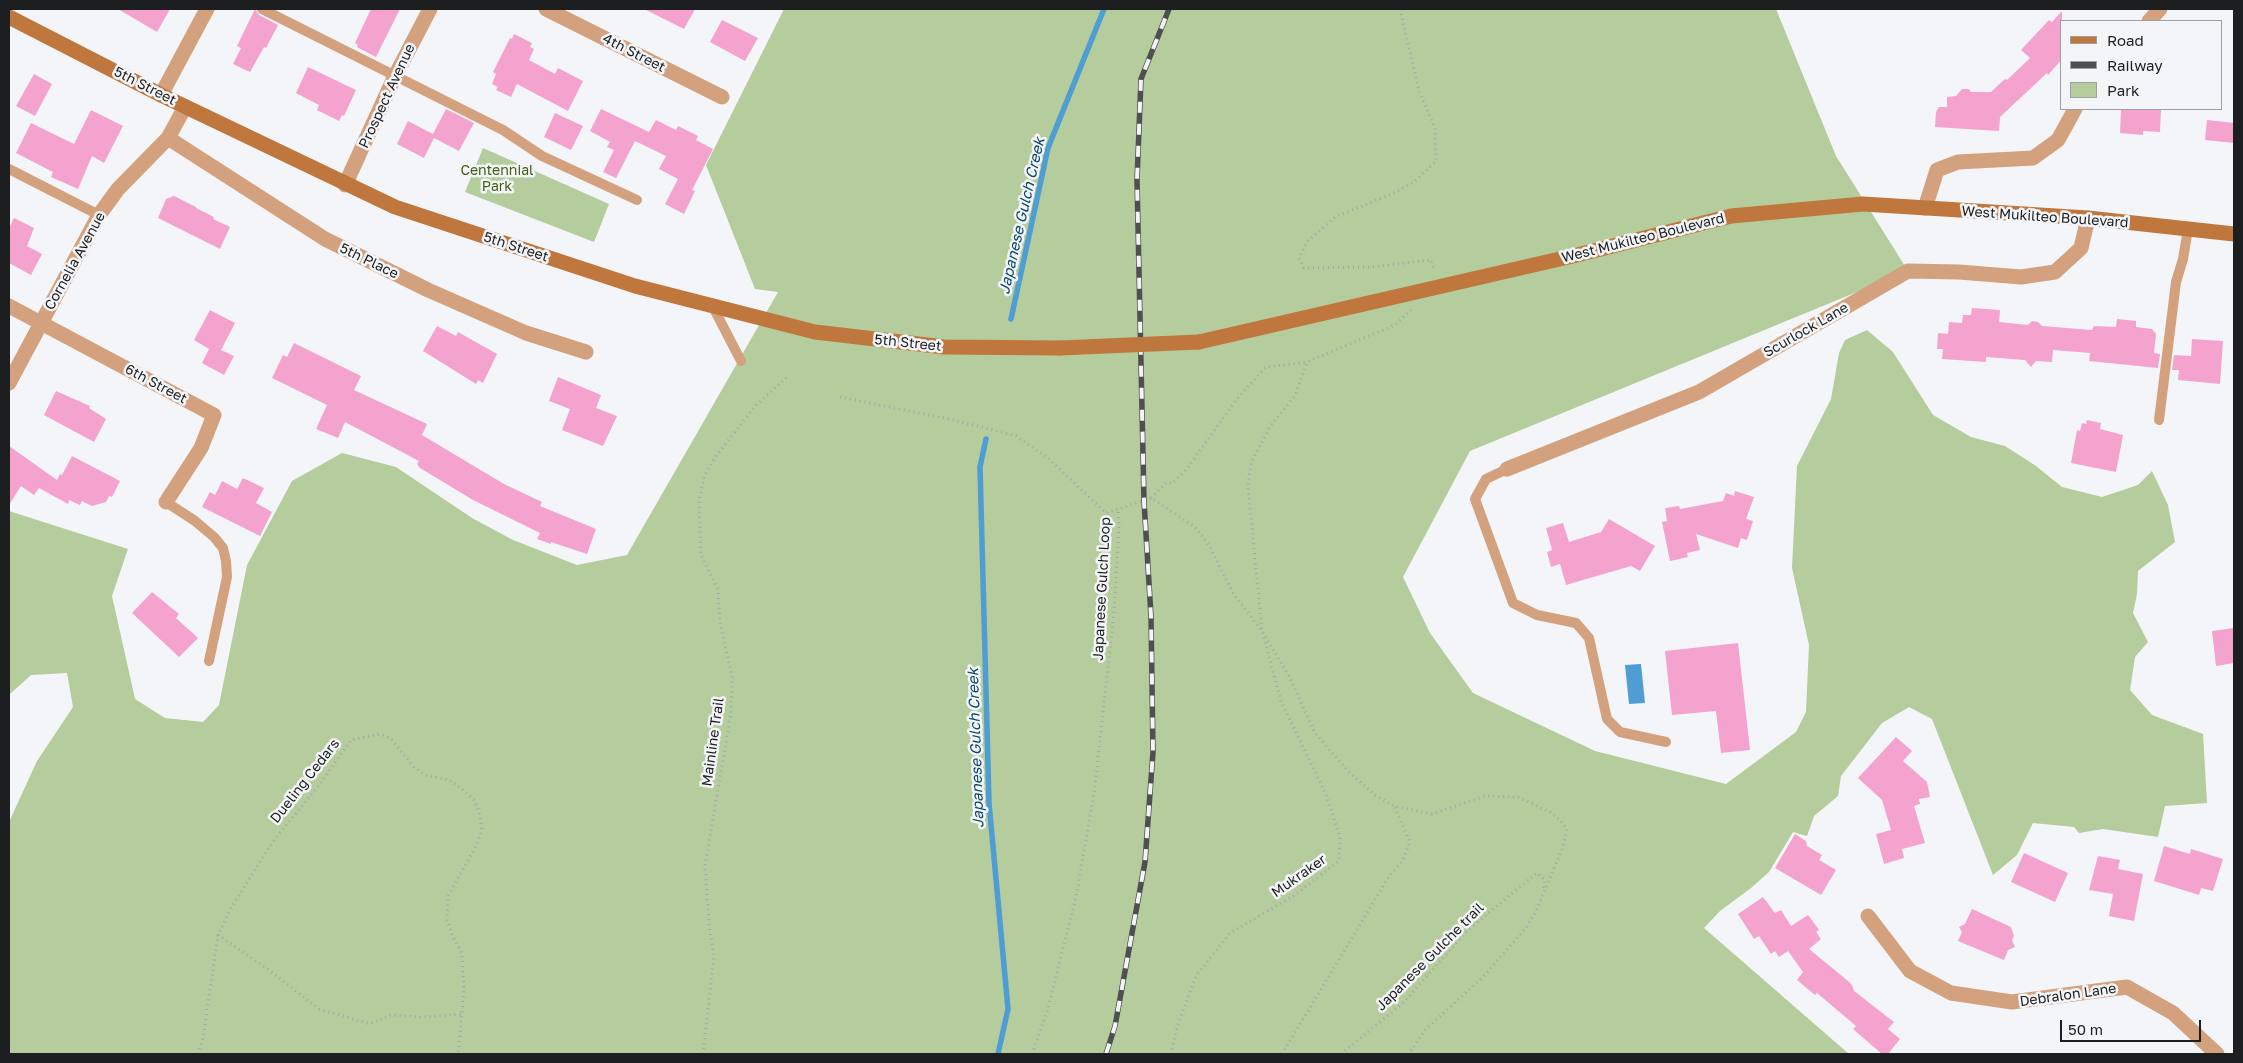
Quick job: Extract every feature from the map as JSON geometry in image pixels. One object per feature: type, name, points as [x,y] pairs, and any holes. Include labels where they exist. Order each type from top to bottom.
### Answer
[{"type":"main road","name":"5th Street","points":[[9,17],[185,107],[345,185],[395,207],[635,286],[712,307],[824,333],[944,347],[1060,348]]},
{"type":"main road","name":"West Mukilteo Boulevard","points":[[1060,348],[1199,342],[1577,255],[1731,216],[1863,204],[2088,218],[2234,234]]},
{"type":"street","points":[[161,95],[207,9]]},
{"type":"street","name":"Prospect Avenue","points":[[345,185],[395,76],[430,9]]},
{"type":"street","name":"4th Street","points":[[546,9],[722,96]]},
{"type":"street","points":[[2150,20],[2160,9]]},
{"type":"street","name":"Cornelia Avenue","points":[[9,383],[98,215],[118,189],[168,138],[185,107]]},
{"type":"street","points":[[1925,208],[1937,170],[1958,162],[2033,158],[2058,140],[2075,110]]},
{"type":"street","name":"5th Place","points":[[168,138],[325,239],[428,290],[526,333],[586,352]]},
{"type":"street","name":"Scurlock Lane","points":[[1507,470],[1699,392],[1908,271],[1960,272],[2021,278],[2055,272],[2081,248],[2088,218]]},
{"type":"street","name":"6th Street","points":[[9,306],[214,414],[201,448],[166,502]]},
{"type":"street","name":"Debralon Lane","points":[[1868,916],[1910,971],[1951,993],[2012,1002],[2127,987],[2173,1013],[2217,1054]]},
{"type":"lane","points":[[262,9],[503,130],[542,156],[638,200]]},
{"type":"lane","points":[[9,169],[98,215]]},
{"type":"lane","points":[[2159,420],[2176,282],[2183,259],[2188,229]]},
{"type":"lane","points":[[712,307],[741,361]]},
{"type":"lane","points":[[1507,470],[1486,479],[1476,499],[1513,603],[1537,615],[1576,623],[1589,638],[1607,719],[1620,732],[1666,742]]},
{"type":"lane","points":[[166,502],[195,521],[214,537],[223,548],[226,561],[226,577],[210,660]]},
{"type":"path","points":[[1307,362],[1266,367],[1237,399],[1188,468],[1173,483],[1166,483],[1151,498],[1195,527],[1210,547],[1233,593],[1262,631],[1289,676],[1315,734],[1349,772],[1375,795],[1394,806],[1432,814],[1485,796],[1518,797],[1550,812],[1567,829],[1566,837],[1542,895],[1526,928],[1483,976],[1425,1030],[1409,1054]]},
{"type":"path","name":"Mainline Trail","points":[[703,1054],[714,955],[709,925],[705,865],[731,713],[732,676],[720,624],[718,590],[701,555],[699,500],[705,475],[716,456],[756,405],[788,377]]},
{"type":"path","points":[[840,397],[954,420],[1016,436],[1048,458],[1106,513],[1118,509]]},
{"type":"path","name":"Japanese Gulch Loop","points":[[1032,1054],[1047,1012],[1076,897],[1094,794],[1107,691],[1114,612],[1119,528],[1118,509],[1151,498]]},
{"type":"path","name":"Mukraker","points":[[1170,1054],[1176,1028],[1196,976],[1230,932],[1295,895],[1339,861],[1340,838],[1327,797],[1280,700],[1262,631]]},
{"type":"path","name":"Dueling Cedars","points":[[198,1054],[218,936],[231,908],[274,840],[320,784],[351,740],[380,734],[391,739],[414,767],[425,775],[449,780],[462,790],[474,800],[479,811],[482,830],[476,846],[448,896],[446,920],[452,937],[462,952],[464,990],[458,1054]]},
{"type":"path","points":[[1282,1054],[1388,878],[1403,860],[1410,842],[1394,806]]},
{"type":"path","name":"Japanese Gulche trail","points":[[1341,1054],[1403,1003],[1468,930],[1537,873],[1546,880],[1542,895]]},
{"type":"path","points":[[218,936],[269,970],[319,1009],[370,1024],[391,1015],[422,1017],[462,1014]]},
{"type":"green space","points":[[784,9],[1776,9],[1836,156],[1908,271],[1470,451],[1403,577],[1430,633],[1473,693],[1595,751],[1726,784],[1796,732],[1806,712],[1809,645],[1792,568],[1797,466],[1831,399],[1839,353],[1845,340],[1867,330],[1893,352],[1933,415],[1971,437],[2005,446],[2036,466],[2062,487],[2102,497],[2138,485],[2152,471],[2168,505],[2175,542],[2138,571],[2137,594],[2133,613],[2148,642],[2135,657],[2130,690],[2152,715],[2203,734],[2207,803],[2165,806],[2158,837],[2103,829],[2079,833],[2074,827],[2033,823],[2017,855],[1993,875],[1932,719],[1909,707],[1882,723],[1841,776],[1838,796],[1814,816],[1807,836],[1793,832],[1769,872],[1720,911],[1704,928],[1849,1054],[9,1054],[9,822],[37,761],[73,707],[67,673],[31,675],[9,695],[9,511],[128,549],[112,596],[135,699],[165,718],[203,722],[219,705],[247,565],[292,481],[342,453],[396,467],[472,518],[513,540],[577,565],[627,555],[778,292],[755,289],[706,165]]},
{"type":"green space","name":"Centennial Park","points":[[483,148],[609,204],[594,242],[465,192]]},
{"type":"water","points":[[1641,664],[1645,703],[1629,704],[1625,665]]},
{"type":"building","points":[[118,9],[170,9],[157,32]]},
{"type":"building","points":[[255,9],[259,15],[278,25],[250,72],[233,64],[241,48],[237,46]]},
{"type":"building","points":[[371,9],[400,9],[376,57],[357,47],[358,45],[355,43]]},
{"type":"building","points":[[644,9],[695,9],[684,29]]},
{"type":"building","points":[[2062,11],[2062,20],[2060,20],[2060,61],[2048,75],[2047,73],[2000,117],[1999,131],[1935,127],[1936,112],[1939,107],[1947,107],[1947,97],[1956,96],[1962,89],[1969,89],[1971,92],[1991,92],[2030,58],[2021,50],[2049,20],[2052,22]]},
{"type":"building","points":[[722,20],[758,38],[745,61],[710,42]]},
{"type":"building","points":[[514,34],[532,43],[530,47],[534,49],[529,60],[555,74],[558,68],[583,81],[568,111],[517,84],[511,97],[496,90],[498,87],[492,84],[496,74],[493,72],[510,38],[512,39]]},
{"type":"building","points":[[308,67],[356,90],[344,116],[342,115],[339,121],[317,110],[319,105],[296,93]]},
{"type":"building","points":[[34,74],[52,84],[35,116],[16,106]]},
{"type":"building","points":[[446,109],[474,123],[459,151],[434,138],[424,158],[397,144],[408,121],[433,134]]},
{"type":"building","points":[[601,109],[649,132],[656,120],[676,130],[678,126],[698,136],[696,140],[713,149],[692,190],[695,191],[684,214],[665,204],[678,179],[659,169],[666,156],[635,141],[616,178],[603,172],[614,150],[607,147],[610,142],[590,131]]},
{"type":"building","points":[[91,110],[123,126],[104,163],[92,156],[78,189],[51,177],[53,172],[16,153],[31,123],[74,144]]},
{"type":"building","points":[[2121,110],[2161,110],[2160,132],[2143,131],[2143,135],[2120,133]]},
{"type":"building","points":[[555,113],[583,126],[571,150],[544,137]]},
{"type":"building","points":[[2207,120],[2234,123],[2234,143],[2205,140]]},
{"type":"building","points":[[174,196],[230,227],[220,249],[158,218],[166,199]]},
{"type":"building","points":[[14,218],[34,228],[27,246],[42,254],[31,275],[9,263],[9,228]]},
{"type":"building","points":[[1972,308],[2000,310],[1999,322],[2028,325],[2032,321],[2038,322],[2042,326],[2092,330],[2094,326],[2116,327],[2117,319],[2136,321],[2136,327],[2152,329],[2156,334],[2154,353],[2160,354],[2158,368],[2089,361],[2090,353],[2053,350],[2052,362],[2036,361],[2031,367],[2025,360],[1986,357],[1986,362],[1942,359],[1943,349],[1937,349],[1938,333],[1948,334],[1949,322],[1962,323],[1963,315],[1971,315]]},
{"type":"building","points":[[210,310],[235,323],[221,350],[234,356],[224,375],[202,363],[209,349],[194,340]]},
{"type":"building","points":[[437,326],[456,336],[458,332],[497,354],[483,383],[478,380],[476,384],[423,351]]},
{"type":"building","points":[[2192,339],[2223,341],[2220,384],[2178,380],[2179,370],[2172,370],[2174,355],[2191,356]]},
{"type":"building","points":[[294,343],[361,376],[354,390],[427,424],[422,435],[504,484],[542,502],[540,506],[596,529],[587,554],[537,539],[540,533],[473,500],[420,468],[417,464],[419,461],[345,422],[338,438],[316,429],[327,405],[272,378],[283,355],[287,357]]},
{"type":"building","points":[[558,377],[601,395],[596,408],[617,416],[603,446],[562,430],[570,409],[549,401]]},
{"type":"building","points":[[56,391],[90,406],[89,408],[106,419],[94,442],[44,415]]},
{"type":"building","points":[[2087,420],[2101,423],[2100,429],[2123,435],[2116,472],[2071,463],[2077,430],[2080,431],[2082,423],[2086,424]]},
{"type":"building","points":[[9,446],[57,480],[60,474],[62,475],[72,456],[120,481],[112,497],[109,496],[106,502],[92,506],[82,501],[80,505],[69,500],[68,504],[39,488],[34,495],[21,486],[9,505]]},
{"type":"building","points":[[243,478],[264,488],[256,503],[272,512],[260,536],[202,507],[210,492],[215,495],[222,481],[237,489]]},
{"type":"building","points":[[1735,491],[1754,497],[1746,519],[1753,521],[1747,540],[1741,538],[1738,548],[1696,534],[1700,550],[1687,553],[1688,557],[1670,561],[1662,522],[1667,521],[1665,508],[1679,506],[1680,509],[1723,501],[1726,493],[1734,496]]},
{"type":"building","points":[[1609,519],[1655,546],[1640,571],[1631,566],[1566,585],[1560,564],[1551,567],[1547,552],[1552,550],[1546,528],[1563,523],[1569,542],[1601,532]]},
{"type":"building","points":[[152,592],[179,614],[176,618],[198,638],[179,657],[132,613]]},
{"type":"building","points":[[2234,628],[2234,663],[2216,666],[2212,631]]},
{"type":"building","points":[[1738,643],[1750,750],[1721,753],[1716,711],[1672,715],[1665,651]]},
{"type":"building","points":[[1896,737],[1912,751],[1903,761],[1927,782],[1930,797],[1919,799],[1920,804],[1914,806],[1925,843],[1902,849],[1904,858],[1884,864],[1876,834],[1891,830],[1882,800],[1858,778]]},
{"type":"building","points":[[1795,834],[1806,841],[1807,846],[1822,855],[1819,860],[1836,870],[1821,895],[1775,868]]},
{"type":"building","points":[[2164,846],[2190,854],[2191,849],[2223,859],[2213,891],[2201,888],[2199,895],[2154,881]]},
{"type":"building","points":[[2024,853],[2068,873],[2055,902],[2011,882]]},
{"type":"building","points":[[2098,856],[2120,860],[2118,869],[2143,874],[2134,921],[2109,916],[2113,894],[2089,890]]},
{"type":"building","points":[[1763,897],[1775,913],[1781,910],[1791,926],[1808,915],[1819,930],[1816,932],[1821,939],[1809,949],[1848,981],[1854,991],[1894,1022],[1888,1029],[1900,1039],[1888,1054],[1882,1054],[1853,1029],[1856,1026],[1817,993],[1815,995],[1797,980],[1803,972],[1788,951],[1779,957],[1775,951],[1771,954],[1759,936],[1754,939],[1738,914]]},
{"type":"building","points":[[1972,909],[2011,927],[2014,936],[2012,940],[2015,947],[2008,950],[2004,960],[1958,941],[1962,932],[1959,927],[1965,924]]},
{"type":"waterway","name":"Japanese Gulch Creek","points":[[1011,319],[1048,148],[1104,9]]},
{"type":"waterway","name":"Japanese Gulch Creek","points":[[986,439],[980,467],[989,803],[1008,1009],[998,1054]]},
{"type":"railway","points":[[1106,1054],[1115,1026],[1145,862],[1153,752],[1151,616],[1144,501],[1137,180],[1141,79],[1169,9]]}]
